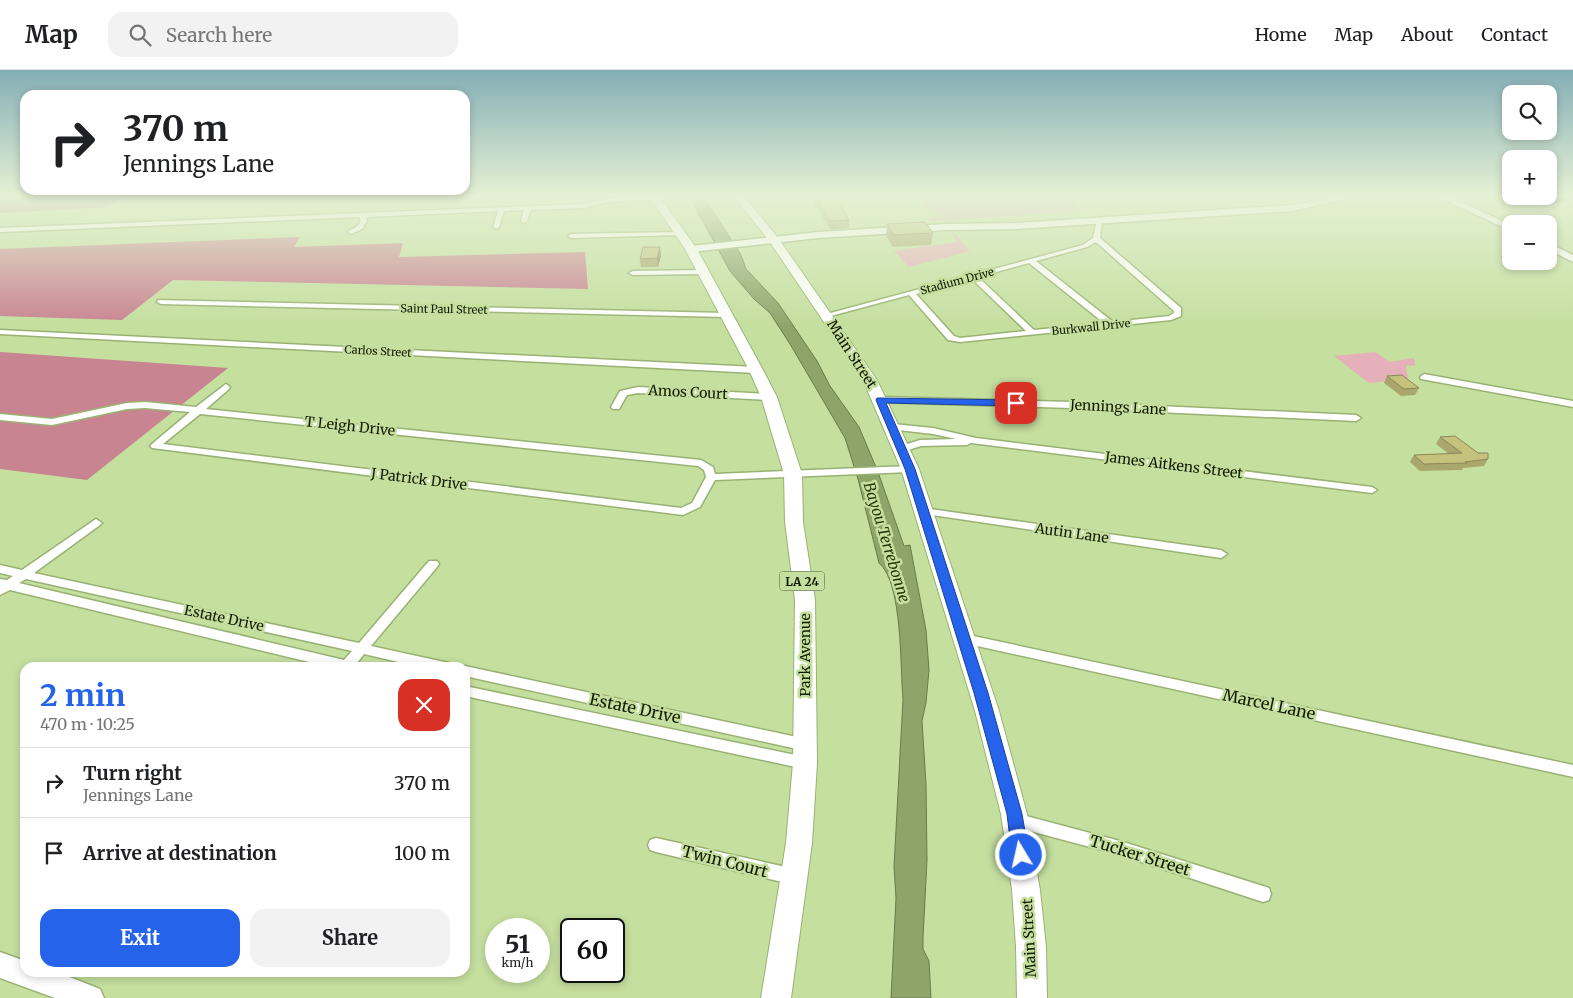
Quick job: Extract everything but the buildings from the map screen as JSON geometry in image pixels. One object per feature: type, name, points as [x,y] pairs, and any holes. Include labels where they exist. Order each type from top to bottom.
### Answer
[{"type":"main road","name":"Park Avenue","points":[[683,239],[703,272],[769,397],[793,474],[794,522],[805,600],[805,754],[800,843],[776,998]]},
{"type":"main road","name":"Main Street","points":[[774,240],[870,380],[893,427],[910,469],[987,711],[1015,820],[1026,890],[1031,947],[1032,998]]},
{"type":"street","points":[[691,250],[782,239]]},
{"type":"street","name":"Stadium Drive","points":[[827,315],[1085,246],[1096,239]]},
{"type":"street","name":"Burkwall Drive","points":[[911,293],[951,338],[957,340],[1171,318],[1179,312],[1097,239]]},
{"type":"street","points":[[1557,243],[1573,251]]},
{"type":"street","points":[[1557,250],[1573,259]]},
{"type":"street","points":[[1031,260],[1111,324]]},
{"type":"street","points":[[633,273],[703,272]]},
{"type":"street","points":[[973,276],[1034,333]]},
{"type":"street","name":"Saint Paul Street","points":[[161,302],[726,316]]},
{"type":"street","name":"Carlos Street","points":[[0,332],[756,370]]},
{"type":"street","points":[[1424,377],[1573,404]]},
{"type":"street","points":[[154,446],[226,387]]},
{"type":"street","name":"Amos Court","points":[[616,407],[623,393],[638,390],[769,397]]},
{"type":"street","name":"Jennings Lane","points":[[880,400],[1062,404],[1356,418]]},
{"type":"street","name":"T Leigh Drive","points":[[0,417],[52,422],[136,405],[197,410],[701,463],[710,469],[711,477]]},
{"type":"street","name":"James Aitkens Street","points":[[893,427],[933,431],[976,441],[1372,490]]},
{"type":"street","name":"James Aitkens Street","points":[[902,449],[920,443],[976,441]]},
{"type":"street","name":"J Patrick Drive","points":[[154,446],[683,512]]},
{"type":"street","points":[[683,512],[696,505],[711,477],[910,469]]},
{"type":"street","name":"Autin Lane","points":[[923,511],[1221,554]]},
{"type":"street","points":[[3,586],[24,574],[96,522]]},
{"type":"street","points":[[353,662],[360,648],[433,564]]},
{"type":"street","name":"Estate Drive","points":[[0,569],[422,662]]},
{"type":"street","name":"Estate Drive","points":[[3,586],[329,662]]},
{"type":"street","name":"Marcel Lane","points":[[964,639],[1573,771]]},
{"type":"street","name":"Estate Drive","points":[[470,672],[805,754]]},
{"type":"street","name":"Estate Drive","points":[[470,691],[805,754]]},
{"type":"street","name":"Tucker Street","points":[[1015,820],[1120,848],[1263,894]]},
{"type":"street","name":"Twin Court","points":[[656,845],[689,850],[762,871],[794,877]]},
{"type":"street","points":[[0,965],[20,972]]},
{"type":"street","points":[[33,977],[91,998]]},
{"type":"shaded area","points":[[242,239],[299,239],[294,247],[403,243],[399,257],[585,252],[588,289],[173,280],[122,320],[0,316],[0,249]]},
{"type":"shaded area","points":[[956,239],[960,239],[970,251],[909,267],[894,251],[958,242]]},
{"type":"shaded area","points":[[0,352],[228,368],[87,480],[0,469]]},
{"type":"shaded area","points":[[1375,352],[1390,362],[1414,358],[1415,366],[1406,365],[1408,379],[1369,383],[1334,356]]},
{"type":"water","name":"Bayou Terrebonne","points":[[713,239],[731,239],[741,255],[746,269],[778,303],[817,361],[830,386],[859,427],[878,472],[904,546],[910,545],[926,630],[929,670],[926,703],[922,721],[926,784],[927,860],[923,949],[929,961],[931,998],[891,998],[896,898],[894,867],[903,699],[899,627],[892,588],[887,573],[879,563],[858,479],[845,438],[770,313],[754,299],[730,271]]},
{"type":"route","points":[[1016,403],[880,400],[910,469],[987,711],[1014,814],[1021,855]]}]
